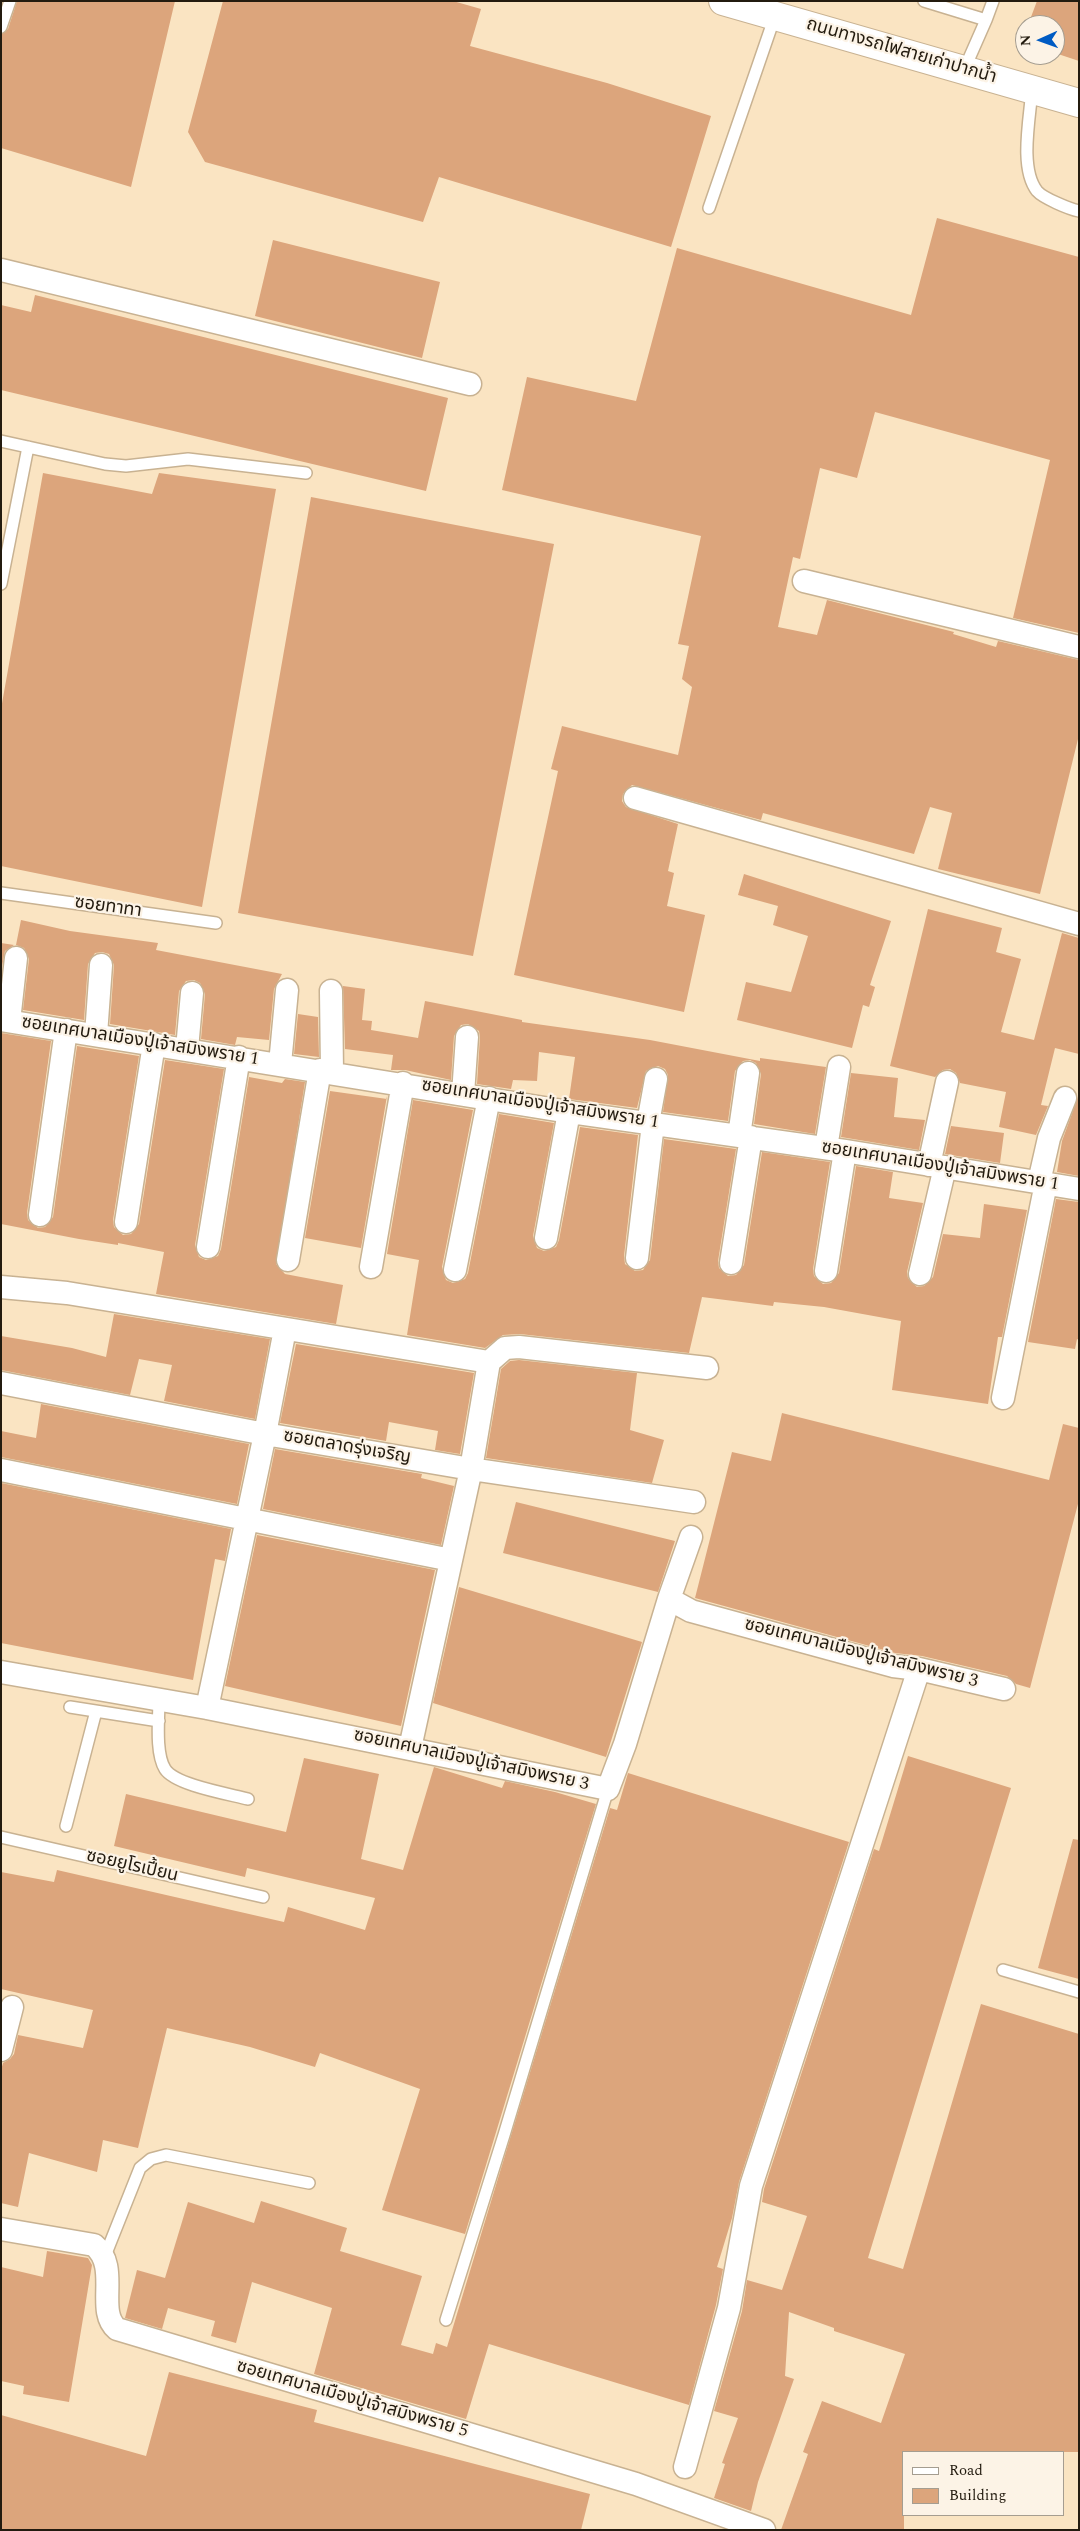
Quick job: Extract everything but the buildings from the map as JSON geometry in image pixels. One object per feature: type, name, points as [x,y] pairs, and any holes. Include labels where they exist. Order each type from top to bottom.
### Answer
[{"type":"main road","name":"ถนนทางรถไฟสายเก่าปากน้ำ","points":[[723,1],[1079,103]]},
{"type":"street","points":[[1,270],[470,384]]},
{"type":"street","points":[[804,581],[1079,647]]},
{"type":"street","points":[[635,798],[1079,924]]},
{"type":"street","points":[[5,1020],[16,958]]},
{"type":"street","points":[[96,1035],[102,965]]},
{"type":"street","points":[[280,1064],[288,990]]},
{"type":"street","points":[[288,1260],[326,1071],[331,991]]},
{"type":"street","points":[[187,1049],[192,994]]},
{"type":"street","name":"ซอยเทศบาลเมืองปู่เจ้าสมิงพราย 1","points":[[5,1020],[569,1112],[835,1149],[1079,1189]]},
{"type":"street","points":[[40,1215],[66,1030]]},
{"type":"street","points":[[463,1094],[468,1037]]},
{"type":"street","points":[[126,1222],[154,1044]]},
{"type":"street","points":[[208,1247],[239,1057]]},
{"type":"street","points":[[826,1272],[839,1067]]},
{"type":"street","points":[[731,1262],[745,1137],[748,1073]]},
{"type":"street","points":[[637,1258],[656,1079]]},
{"type":"street","points":[[920,1274],[948,1082]]},
{"type":"street","points":[[371,1267],[403,1084]]},
{"type":"street","points":[[455,1270],[489,1098]]},
{"type":"street","points":[[1003,1398],[1049,1138],[1065,1098]]},
{"type":"street","points":[[546,1238],[569,1112]]},
{"type":"street","points":[[1,1287],[68,1293],[489,1362]]},
{"type":"street","points":[[207,1708],[248,1519],[285,1329]]},
{"type":"street","points":[[410,1748],[471,1469],[489,1362],[505,1348],[520,1347],[708,1368]]},
{"type":"street","name":"ซอยตลาดรุ่งเจริญ","points":[[1,1383],[265,1434],[471,1469],[694,1502]]},
{"type":"street","points":[[1,1470],[451,1560]]},
{"type":"street","points":[[669,1599],[691,1537]]},
{"type":"street","name":"ซอยเทศบาลเมืองปู่เจ้าสมิงพราย 3","points":[[1,1672],[159,1710],[207,1708],[608,1789],[625,1744],[669,1599],[691,1611],[893,1666],[919,1669],[1004,1689]]},
{"type":"street","points":[[685,2468],[729,2308],[751,2186],[919,1669]]},
{"type":"street","points":[[1,2050],[12,2007]]},
{"type":"street","points":[[1,2229],[94,2245],[105,2256]]},
{"type":"street","name":"ซอยเทศบาลเมืองปู่เจ้าสมิงพราย 5","points":[[105,2256],[109,2317],[112,2325],[117,2329],[636,2484],[764,2530]]},
{"type":"lane","points":[[1,27],[10,1]]},
{"type":"lane","points":[[924,1],[986,20]]},
{"type":"lane","points":[[964,70],[993,1]]},
{"type":"lane","points":[[709,208],[774,16]]},
{"type":"lane","points":[[1032,89],[1027,166],[1030,180],[1038,193],[1079,211]]},
{"type":"lane","points":[[1,441],[106,464],[126,466],[188,460],[229,462],[306,473]]},
{"type":"lane","points":[[1,584],[28,446]]},
{"type":"lane","name":"ซอยทาทา","points":[[1,893],[216,923]]},
{"type":"lane","points":[[70,1707],[96,1711],[159,1710],[158,1745],[165,1769],[178,1780],[248,1800]]},
{"type":"lane","points":[[66,1826],[96,1711]]},
{"type":"lane","points":[[446,2320],[608,1789]]},
{"type":"lane","name":"ซอยยูโรเปี้ยน","points":[[1,1837],[263,1897]]},
{"type":"lane","points":[[1003,1970],[1079,1992]]},
{"type":"lane","points":[[105,2256],[140,2168],[151,2159],[166,2155],[310,2183]]}]
